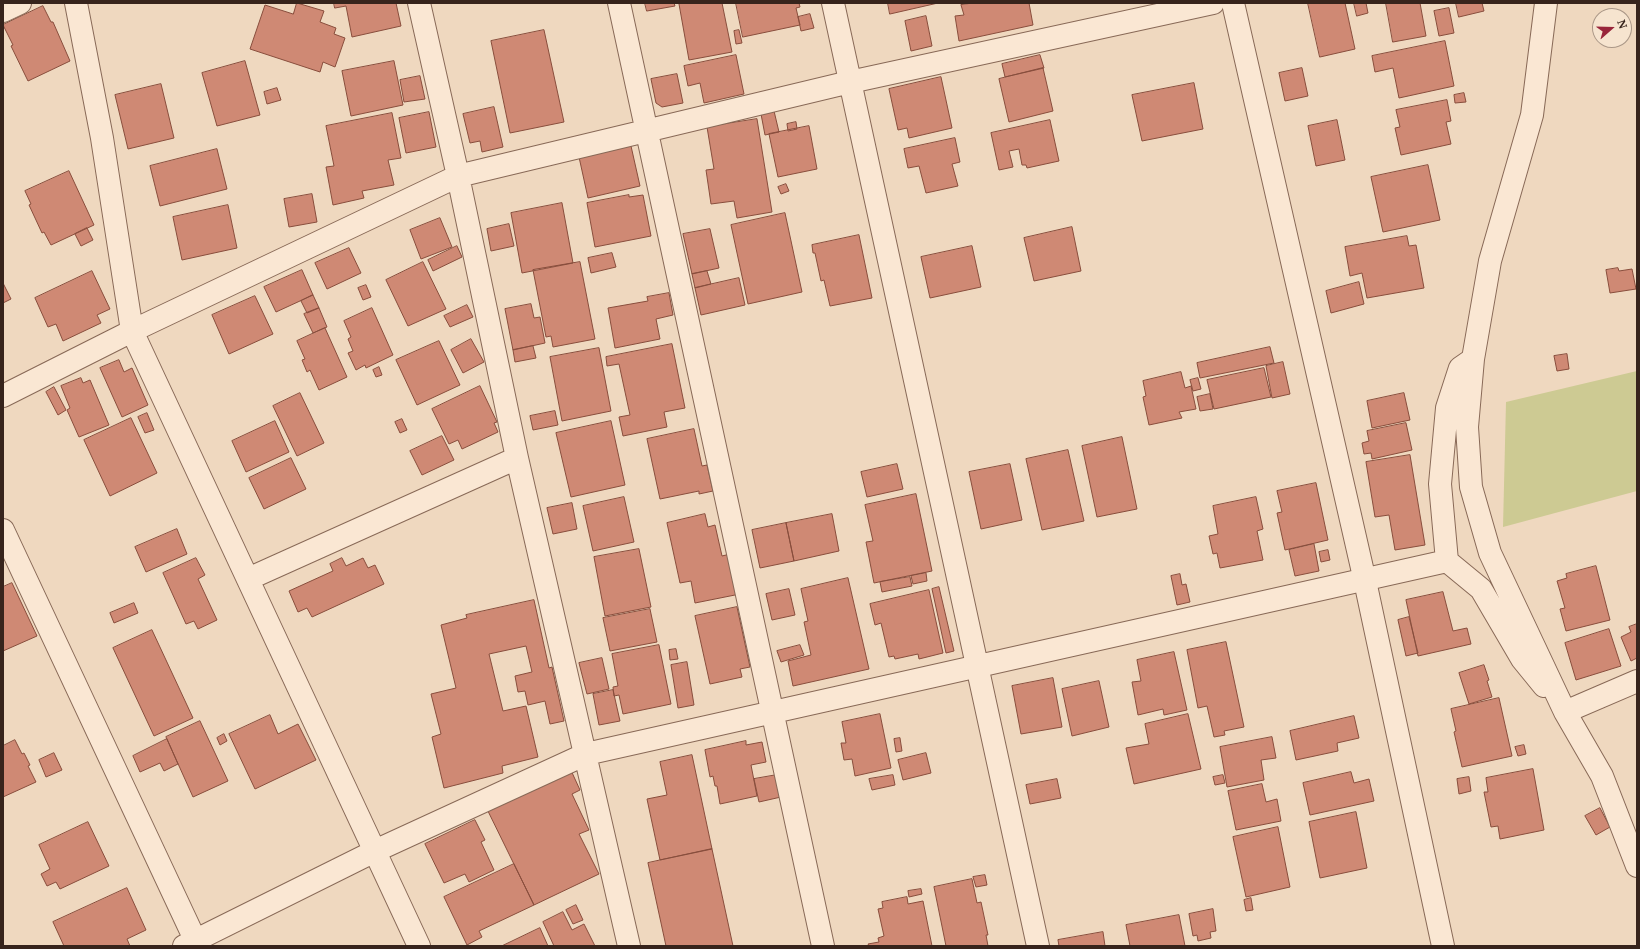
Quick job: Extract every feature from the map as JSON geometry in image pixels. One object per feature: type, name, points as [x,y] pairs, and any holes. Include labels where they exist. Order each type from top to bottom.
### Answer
[{"type":"street","points":[[3,11],[20,3]]},
{"type":"street","points":[[76,3],[102,138],[132,331],[419,946]]},
{"type":"street","points":[[419,3],[458,176],[517,458],[629,946]]},
{"type":"street","points":[[619,3],[823,946]]},
{"type":"street","points":[[833,3],[1038,946]]},
{"type":"street","points":[[3,396],[132,331],[458,176],[850,82],[1213,3]]},
{"type":"street","points":[[1233,3],[1365,581],[1443,946]]},
{"type":"street","points":[[1546,3],[1532,115],[1490,261],[1474,359],[1467,427],[1471,487],[1490,553],[1565,712],[1602,776],[1637,866]]},
{"type":"street","points":[[1474,359],[1460,368],[1447,408],[1440,484],[1447,562],[1481,589],[1522,659],[1565,712]]},
{"type":"street","points":[[248,578],[517,458]]},
{"type":"street","points":[[3,530],[193,944],[375,851],[586,754],[1447,562]]},
{"type":"street","points":[[1565,712],[1637,681]]},
{"type":"shaded area","points":[[1637,371],[1637,491],[1503,527],[1506,402]]},
{"type":"building","points":[[297,3],[324,11],[320,22],[336,28],[334,34],[345,38],[335,67],[323,62],[320,72],[250,49],[265,5],[293,14]]},
{"type":"building","points":[[334,3],[396,3],[401,26],[352,37],[346,6],[335,8]]},
{"type":"building","points":[[645,3],[674,3],[675,6],[647,11]]},
{"type":"building","points":[[722,3],[732,52],[689,60],[679,4]]},
{"type":"building","points":[[736,3],[799,3],[800,7],[796,8],[800,25],[743,37]]},
{"type":"building","points":[[888,3],[938,3],[890,14]]},
{"type":"building","points":[[973,3],[1029,3],[1033,25],[959,41],[955,16],[964,15],[961,5]]},
{"type":"building","points":[[1308,3],[1345,3],[1355,49],[1320,57]]},
{"type":"building","points":[[1354,3],[1366,3],[1368,13],[1357,16]]},
{"type":"building","points":[[1386,3],[1420,3],[1426,36],[1393,42]]},
{"type":"building","points":[[1456,3],[1482,3],[1484,11],[1459,17]]},
{"type":"building","points":[[43,6],[51,22],[53,22],[70,61],[28,81],[11,46],[13,45],[3,25]]},
{"type":"building","points":[[1449,8],[1454,33],[1439,36],[1434,11]]},
{"type":"building","points":[[810,14],[814,28],[801,31],[798,17]]},
{"type":"building","points":[[926,16],[932,46],[911,51],[905,21]]},
{"type":"building","points":[[544,30],[564,122],[510,133],[491,41]]},
{"type":"building","points":[[739,30],[742,43],[736,44],[734,31]]},
{"type":"building","points":[[1445,41],[1454,86],[1399,98],[1393,68],[1375,72],[1372,56]]},
{"type":"building","points":[[736,55],[744,94],[704,103],[700,83],[688,86],[684,66]]},
{"type":"building","points":[[1040,55],[1044,68],[1005,77],[1002,64]]},
{"type":"building","points":[[245,61],[260,115],[217,126],[202,73]]},
{"type":"building","points":[[394,61],[403,105],[351,116],[342,71]]},
{"type":"building","points":[[1043,68],[1053,111],[1009,122],[999,79]]},
{"type":"building","points":[[1302,68],[1308,96],[1285,101],[1279,73]]},
{"type":"building","points":[[677,74],[683,103],[662,107],[656,103],[651,79]]},
{"type":"building","points":[[420,76],[425,99],[404,102],[400,80]]},
{"type":"building","points":[[941,77],[952,128],[909,138],[907,128],[898,130],[889,89]]},
{"type":"building","points":[[1194,83],[1203,129],[1142,141],[1132,95]]},
{"type":"building","points":[[161,84],[174,138],[128,149],[115,95]]},
{"type":"building","points":[[277,88],[281,100],[267,104],[264,92]]},
{"type":"building","points":[[1464,93],[1466,102],[1455,103],[1454,95]]},
{"type":"building","points":[[1447,100],[1451,121],[1446,122],[1451,144],[1401,155],[1395,128],[1400,127],[1396,110]]},
{"type":"building","points":[[494,107],[503,147],[482,152],[480,141],[470,143],[463,114]]},
{"type":"building","points":[[774,111],[779,132],[765,135],[761,114]]},
{"type":"building","points":[[429,112],[436,147],[406,153],[399,118]]},
{"type":"building","points":[[392,113],[401,158],[388,160],[394,185],[362,191],[364,198],[333,205],[326,167],[334,166],[326,126]]},
{"type":"building","points":[[757,119],[772,212],[737,218],[734,201],[711,204],[706,170],[714,169],[707,127]]},
{"type":"building","points":[[1050,120],[1059,161],[1027,168],[1026,165],[1022,165],[1019,149],[1009,151],[1013,167],[999,170],[991,133]]},
{"type":"building","points":[[1337,120],[1345,160],[1316,166],[1308,126]]},
{"type":"building","points":[[796,122],[797,129],[788,131],[787,124]]},
{"type":"building","points":[[809,126],[817,169],[778,177],[769,134]]},
{"type":"building","points":[[955,138],[960,162],[952,164],[958,186],[926,193],[919,166],[908,168],[904,149]]},
{"type":"building","points":[[631,146],[640,186],[588,198],[579,157]]},
{"type":"building","points":[[217,149],[227,189],[160,206],[150,166]]},
{"type":"building","points":[[1428,165],[1440,220],[1383,232],[1371,177]]},
{"type":"building","points":[[69,171],[94,225],[51,245],[44,232],[42,233],[29,205],[31,204],[25,191]]},
{"type":"building","points":[[786,184],[789,191],[781,194],[778,187]]},
{"type":"building","points":[[312,194],[317,222],[289,227],[284,199]]},
{"type":"building","points":[[629,195],[629,197],[643,195],[651,236],[595,247],[587,203]]},
{"type":"building","points":[[562,203],[573,263],[522,273],[511,213]]},
{"type":"building","points":[[228,205],[237,248],[182,260],[173,217]]},
{"type":"building","points":[[785,213],[802,292],[748,304],[731,225]]},
{"type":"building","points":[[440,218],[452,247],[421,259],[410,230]]},
{"type":"building","points":[[509,224],[514,246],[491,251],[487,229]]},
{"type":"building","points":[[1072,227],[1081,271],[1034,281],[1024,238]]},
{"type":"building","points":[[87,228],[93,240],[81,246],[75,234]]},
{"type":"building","points":[[710,229],[719,268],[692,274],[683,234]]},
{"type":"building","points":[[859,235],[872,298],[830,306],[824,280],[821,281],[812,245]]},
{"type":"building","points":[[1407,236],[1409,246],[1416,245],[1424,288],[1367,298],[1362,273],[1350,276],[1345,247]]},
{"type":"building","points":[[457,246],[462,257],[433,271],[428,260]]},
{"type":"building","points":[[972,246],[981,287],[930,298],[921,257]]},
{"type":"building","points":[[349,248],[361,273],[327,289],[315,263]]},
{"type":"building","points":[[612,253],[616,267],[591,273],[588,258]]},
{"type":"building","points":[[423,262],[446,309],[408,326],[386,280]]},
{"type":"building","points":[[580,262],[595,339],[553,347],[551,336],[546,337],[533,270]]},
{"type":"building","points":[[1618,268],[1619,271],[1632,269],[1636,289],[1610,293],[1606,270]]},
{"type":"building","points":[[302,270],[313,295],[276,312],[264,287]]},
{"type":"building","points":[[92,271],[110,309],[97,315],[101,323],[63,341],[56,324],[48,327],[35,298]]},
{"type":"building","points":[[707,271],[711,284],[695,288],[692,274]]},
{"type":"building","points":[[739,278],[745,305],[701,315],[695,288]]},
{"type":"building","points":[[1359,282],[1364,304],[1331,313],[1326,291]]},
{"type":"building","points":[[3,283],[11,299],[3,303]]},
{"type":"building","points":[[366,285],[371,297],[363,300],[358,288]]},
{"type":"building","points":[[669,293],[673,315],[656,319],[660,339],[615,348],[608,308],[648,301],[647,297]]},
{"type":"building","points":[[313,295],[319,308],[307,313],[301,301]]},
{"type":"building","points":[[255,296],[273,334],[229,354],[212,315]]},
{"type":"building","points":[[531,304],[534,318],[540,317],[545,343],[513,350],[505,309]]},
{"type":"building","points":[[467,305],[473,317],[450,327],[444,316]]},
{"type":"building","points":[[319,308],[327,327],[313,333],[304,314]]},
{"type":"building","points":[[372,308],[393,355],[366,368],[365,365],[356,370],[348,353],[353,351],[348,339],[351,337],[344,321]]},
{"type":"building","points":[[325,328],[347,377],[319,390],[310,370],[307,372],[302,360],[305,359],[297,341]]},
{"type":"building","points":[[471,339],[484,362],[463,373],[451,350]]},
{"type":"building","points":[[439,341],[460,385],[417,405],[396,360]]},
{"type":"building","points":[[672,344],[685,408],[664,412],[667,427],[623,436],[619,417],[630,415],[619,364],[607,366],[606,357]]},
{"type":"building","points":[[533,346],[536,358],[515,362],[513,350]]},
{"type":"building","points":[[1270,347],[1274,363],[1200,378],[1197,363]]},
{"type":"building","points":[[599,348],[611,411],[562,421],[550,357]]},
{"type":"building","points":[[1567,354],[1569,369],[1557,371],[1554,356]]},
{"type":"building","points":[[119,360],[124,372],[132,368],[148,405],[122,417],[100,368]]},
{"type":"building","points":[[1283,362],[1290,394],[1272,398],[1266,366]]},
{"type":"building","points":[[379,367],[382,375],[376,377],[373,370]]},
{"type":"building","points":[[1264,368],[1271,397],[1214,409],[1207,380]]},
{"type":"building","points":[[1181,372],[1185,388],[1191,386],[1196,409],[1179,412],[1182,418],[1149,425],[1143,397],[1146,396],[1143,381]]},
{"type":"building","points":[[81,378],[83,383],[90,380],[109,425],[79,437],[67,410],[70,408],[61,386]]},
{"type":"building","points":[[1198,378],[1201,389],[1193,391],[1190,380]]},
{"type":"building","points":[[480,386],[497,422],[494,423],[498,432],[462,449],[458,440],[449,444],[432,409]]},
{"type":"building","points":[[54,387],[66,410],[58,415],[46,392]]},
{"type":"building","points":[[300,393],[324,443],[297,456],[273,406]]},
{"type":"building","points":[[1404,393],[1410,420],[1372,428],[1367,401]]},
{"type":"building","points":[[1210,394],[1213,409],[1200,411],[1197,397]]},
{"type":"building","points":[[555,411],[558,425],[533,430],[530,416]]},
{"type":"building","points":[[147,413],[154,430],[145,433],[138,417]]},
{"type":"building","points":[[131,418],[157,473],[110,496],[84,440]]},
{"type":"building","points":[[402,419],[407,430],[400,433],[395,422]]},
{"type":"building","points":[[275,421],[289,452],[246,472],[232,441]]},
{"type":"building","points":[[611,421],[625,485],[571,497],[556,433]]},
{"type":"building","points":[[1406,423],[1412,450],[1372,459],[1371,453],[1364,454],[1362,443],[1369,441],[1367,431]]},
{"type":"building","points":[[694,429],[702,466],[707,465],[713,491],[699,494],[699,491],[660,499],[647,439]]},
{"type":"building","points":[[442,436],[454,460],[422,475],[410,451]]},
{"type":"building","points":[[1122,437],[1137,509],[1097,517],[1082,446]]},
{"type":"building","points":[[1068,450],[1084,521],[1042,530],[1026,459]]},
{"type":"building","points":[[1410,455],[1425,545],[1395,550],[1389,515],[1375,517],[1366,462]]},
{"type":"building","points":[[291,458],[306,489],[264,509],[249,478]]},
{"type":"building","points":[[897,464],[903,489],[867,497],[861,472]]},
{"type":"building","points":[[1010,464],[1022,520],[981,529],[969,472]]},
{"type":"building","points":[[1316,483],[1328,540],[1285,550],[1277,513],[1282,512],[1277,491]]},
{"type":"building","points":[[916,494],[932,571],[874,583],[866,542],[873,541],[865,505]]},
{"type":"building","points":[[624,497],[634,542],[593,551],[583,506]]},
{"type":"building","points":[[1256,497],[1263,529],[1257,531],[1263,560],[1220,568],[1217,553],[1213,554],[1209,536],[1218,534],[1213,506]]},
{"type":"building","points":[[572,503],[577,529],[553,534],[547,508]]},
{"type":"building","points":[[705,514],[708,527],[715,525],[722,556],[730,554],[740,594],[695,603],[691,581],[680,583],[667,523]]},
{"type":"building","points":[[832,514],[839,551],[794,561],[786,523]]},
{"type":"building","points":[[786,523],[794,561],[760,568],[752,530]]},
{"type":"building","points":[[177,529],[187,554],[146,572],[135,547]]},
{"type":"building","points":[[1314,544],[1319,571],[1295,576],[1289,550]]},
{"type":"building","points":[[639,549],[651,607],[605,616],[594,557]]},
{"type":"building","points":[[1328,550],[1330,560],[1321,562],[1319,552]]},
{"type":"building","points":[[196,558],[205,575],[198,579],[217,620],[198,629],[194,621],[186,624],[163,573]]},
{"type":"building","points":[[342,558],[346,566],[363,558],[368,568],[375,565],[384,584],[312,617],[307,608],[298,612],[289,591],[333,571],[330,564]]},
{"type":"building","points":[[1596,566],[1610,620],[1566,631],[1560,609],[1565,608],[1557,581],[1567,578],[1566,574]]},
{"type":"building","points":[[926,573],[927,581],[913,584],[911,576]]},
{"type":"building","points":[[1180,574],[1182,585],[1186,584],[1190,602],[1177,605],[1171,576]]},
{"type":"building","points":[[910,577],[912,586],[882,592],[880,582]]},
{"type":"building","points":[[848,578],[869,669],[793,686],[788,661],[811,655],[804,622],[808,621],[801,589]]},
{"type":"building","points":[[12,583],[37,636],[3,651],[3,587]]},
{"type":"building","points":[[939,587],[954,651],[946,653],[932,589]]},
{"type":"building","points":[[789,589],[795,615],[772,620],[766,594]]},
{"type":"building","points":[[929,590],[943,653],[919,659],[918,654],[895,659],[894,656],[889,657],[881,623],[875,625],[870,604]]},
{"type":"building","points":[[1443,592],[1453,631],[1467,628],[1471,644],[1418,656],[1406,600]]},
{"type":"building","points":[[534,600],[549,668],[552,667],[564,721],[550,724],[545,701],[528,705],[525,691],[518,692],[515,676],[532,672],[526,646],[489,654],[503,711],[526,706],[538,757],[502,766],[503,773],[444,788],[432,737],[441,734],[431,694],[456,688],[441,625],[467,618],[466,615]]},
{"type":"building","points":[[134,603],[138,613],[114,623],[110,613]]},
{"type":"building","points":[[737,607],[750,667],[740,669],[742,677],[710,684],[695,616]]},
{"type":"building","points":[[650,609],[657,642],[610,651],[603,618]]},
{"type":"building","points":[[1409,617],[1418,653],[1406,656],[1398,620]]},
{"type":"building","points":[[1637,624],[1637,658],[1631,661],[1621,637],[1631,632],[1629,627]]},
{"type":"building","points":[[1609,629],[1621,666],[1576,680],[1565,643]]},
{"type":"building","points":[[152,630],[193,718],[154,736],[113,648]]},
{"type":"building","points":[[1226,642],[1244,727],[1224,731],[1225,735],[1214,737],[1207,706],[1198,708],[1187,650]]},
{"type":"building","points":[[659,645],[671,704],[623,714],[619,695],[614,696],[613,687],[618,686],[612,654]]},
{"type":"building","points":[[800,645],[804,655],[781,662],[777,651]]},
{"type":"building","points":[[676,649],[678,659],[670,660],[669,650]]},
{"type":"building","points":[[1174,652],[1187,710],[1164,715],[1163,709],[1138,715],[1132,682],[1141,681],[1137,660]]},
{"type":"building","points":[[602,658],[609,689],[587,694],[579,663]]},
{"type":"building","points":[[687,662],[694,705],[678,708],[671,665]]},
{"type":"building","points":[[1484,665],[1489,680],[1487,681],[1492,697],[1469,704],[1459,673]]},
{"type":"building","points":[[1053,678],[1062,727],[1021,734],[1012,686]]},
{"type":"building","points":[[1099,681],[1109,727],[1072,736],[1062,689]]},
{"type":"building","points":[[613,690],[620,721],[599,725],[593,694]]},
{"type":"building","points":[[1499,698],[1512,756],[1462,767],[1454,732],[1456,731],[1451,709]]},
{"type":"building","points":[[880,714],[891,768],[855,776],[852,759],[844,760],[841,743],[846,743],[842,722]]},
{"type":"building","points":[[1188,714],[1201,769],[1134,784],[1126,748],[1149,744],[1145,724]]},
{"type":"building","points":[[270,715],[278,734],[298,724],[316,760],[255,789],[229,734]]},
{"type":"building","points":[[1354,716],[1359,738],[1337,743],[1338,751],[1296,760],[1290,731]]},
{"type":"building","points":[[200,721],[228,781],[193,797],[166,737]]},
{"type":"building","points":[[224,734],[227,741],[220,745],[217,738]]},
{"type":"building","points":[[1272,737],[1276,758],[1261,760],[1264,780],[1227,787],[1220,747]]},
{"type":"building","points":[[900,738],[902,751],[896,752],[894,739]]},
{"type":"building","points":[[167,739],[178,764],[164,771],[160,763],[140,772],[133,756]]},
{"type":"building","points":[[15,740],[22,754],[24,753],[30,765],[28,766],[36,782],[3,797],[3,746]]},
{"type":"building","points":[[746,741],[746,745],[762,742],[766,762],[751,765],[757,796],[720,804],[717,786],[715,786],[713,776],[710,777],[705,750]]},
{"type":"building","points":[[1524,745],[1526,754],[1518,756],[1515,747]]},
{"type":"building","points":[[54,753],[62,770],[46,777],[39,760]]},
{"type":"building","points":[[926,753],[931,773],[903,780],[898,760]]},
{"type":"building","points":[[692,755],[712,849],[660,860],[647,799],[667,795],[660,762]]},
{"type":"building","points":[[569,766],[580,790],[572,794],[589,830],[579,834],[599,874],[534,905],[485,805]]},
{"type":"building","points":[[1533,769],[1544,830],[1500,839],[1498,826],[1491,827],[1484,792],[1488,792],[1486,778]]},
{"type":"building","points":[[1351,772],[1354,783],[1369,779],[1374,801],[1310,815],[1303,783]]},
{"type":"building","points":[[777,775],[781,797],[759,802],[754,779]]},
{"type":"building","points":[[893,775],[895,785],[872,790],[869,779]]},
{"type":"building","points":[[1223,775],[1225,783],[1215,785],[1213,777]]},
{"type":"building","points":[[1469,777],[1471,791],[1459,794],[1457,779]]},
{"type":"building","points":[[1057,779],[1061,798],[1030,804],[1026,785]]},
{"type":"building","points":[[1262,784],[1266,802],[1277,799],[1281,821],[1236,830],[1228,791]]},
{"type":"building","points":[[1600,808],[1610,827],[1596,835],[1585,816]]},
{"type":"building","points":[[1356,812],[1367,868],[1320,878],[1309,822]]},
{"type":"building","points":[[475,820],[485,840],[481,842],[494,870],[469,882],[465,874],[444,883],[425,844]]},
{"type":"building","points":[[88,822],[109,866],[60,889],[56,882],[47,886],[41,874],[50,869],[39,845]]},
{"type":"building","points":[[1278,827],[1290,887],[1246,897],[1233,837]]},
{"type":"building","points":[[712,849],[733,946],[666,946],[648,863]]},
{"type":"building","points":[[514,864],[534,905],[479,931],[482,937],[467,945],[444,897]]},
{"type":"building","points":[[985,875],[987,885],[976,887],[973,877]]},
{"type":"building","points":[[972,879],[977,903],[981,902],[988,935],[986,935],[988,946],[946,946],[934,887]]},
{"type":"building","points":[[127,888],[146,930],[127,939],[130,946],[64,946],[53,922]]},
{"type":"building","points":[[921,889],[922,894],[909,897],[908,891]]},
{"type":"building","points":[[907,897],[908,904],[923,901],[932,946],[869,946],[868,944],[879,942],[878,938],[884,936],[878,909],[883,908],[882,902]]},
{"type":"building","points":[[1251,898],[1253,910],[1246,911],[1244,900]]},
{"type":"building","points":[[576,905],[583,920],[573,924],[566,910]]},
{"type":"building","points":[[1213,909],[1216,931],[1210,932],[1211,938],[1198,941],[1197,935],[1193,936],[1189,914]]},
{"type":"building","points":[[563,912],[572,930],[584,924],[595,946],[554,946],[543,922]]},
{"type":"building","points":[[1179,915],[1185,946],[1130,946],[1126,925]]},
{"type":"building","points":[[540,928],[548,946],[502,946]]},
{"type":"building","points":[[1103,932],[1105,946],[1059,946],[1058,940]]}]
